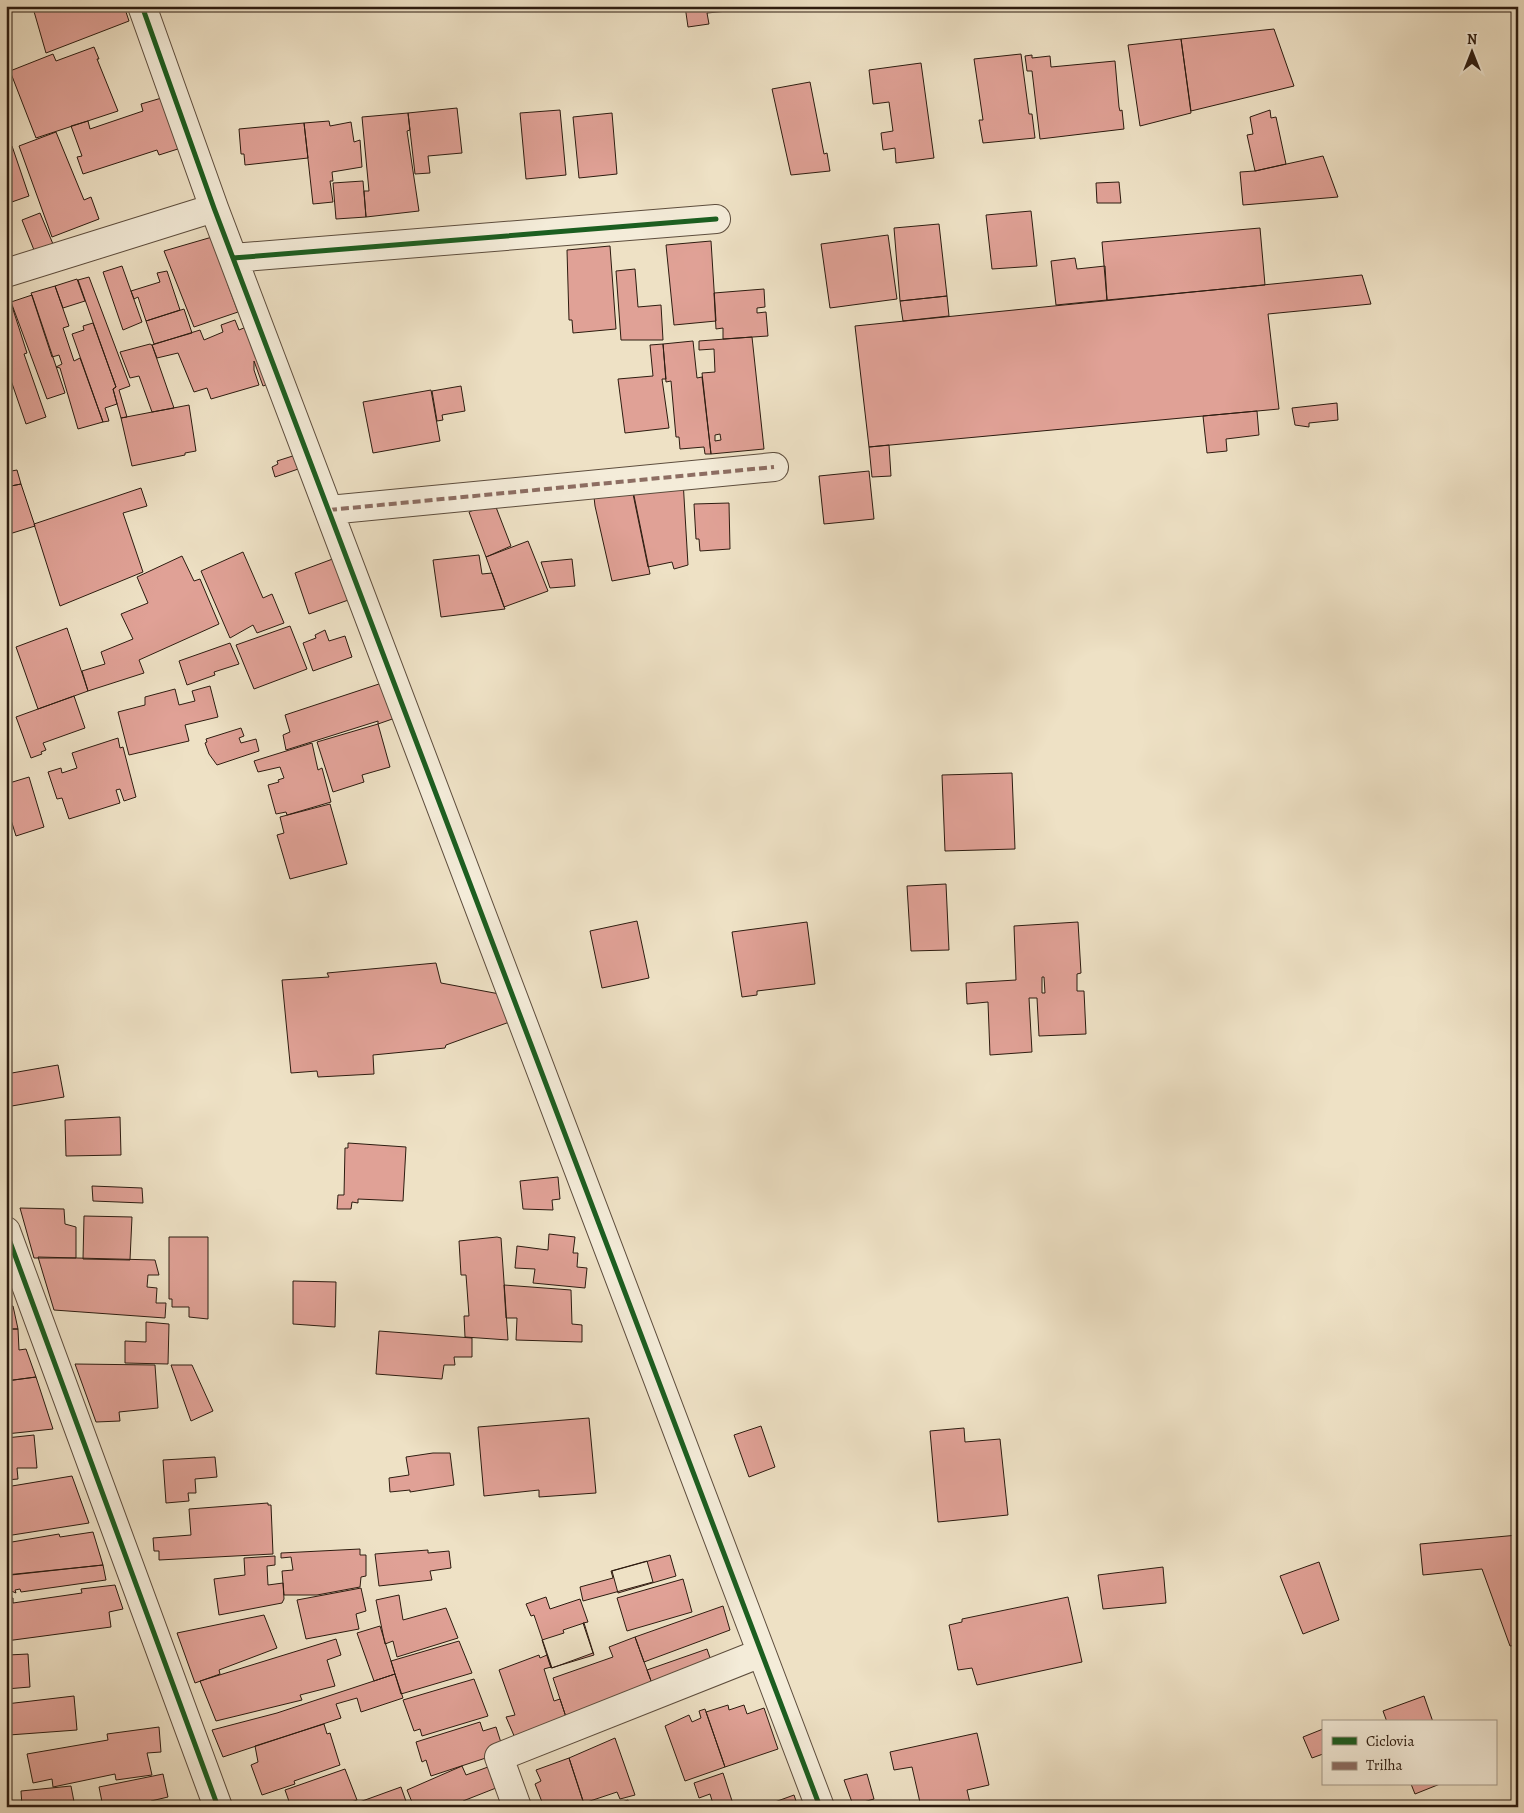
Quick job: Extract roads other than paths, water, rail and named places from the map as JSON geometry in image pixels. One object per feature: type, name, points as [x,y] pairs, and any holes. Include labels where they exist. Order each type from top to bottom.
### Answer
[{"type":"street","points":[[142,6],[214,208],[820,1807]]},
{"type":"street","points":[[6,273],[214,208]]},
{"type":"street","points":[[234,258],[716,219]]},
{"type":"street","points":[[329,510],[774,467]]},
{"type":"street","points":[[8,1243],[218,1807]]},
{"type":"street","points":[[518,1807],[498,1757],[761,1653]]}]
